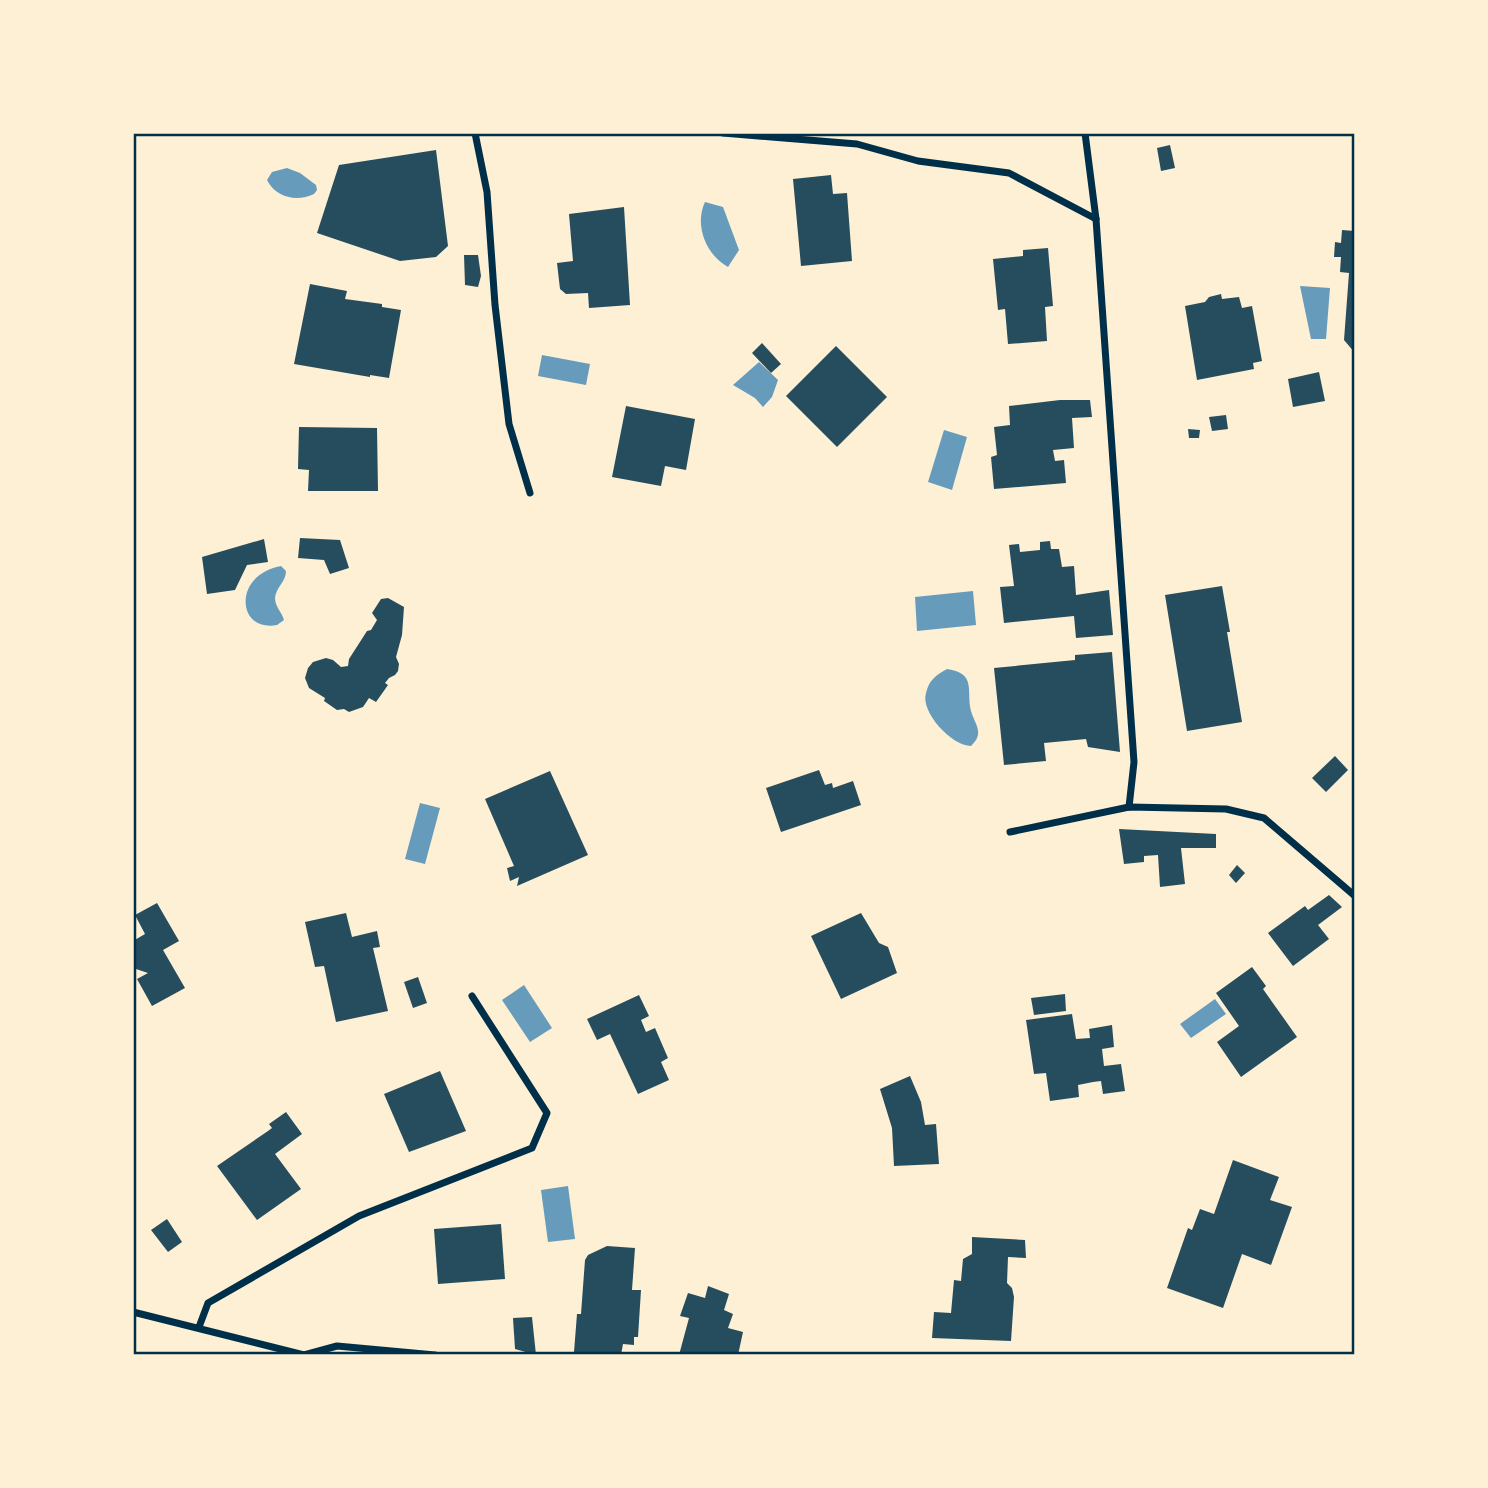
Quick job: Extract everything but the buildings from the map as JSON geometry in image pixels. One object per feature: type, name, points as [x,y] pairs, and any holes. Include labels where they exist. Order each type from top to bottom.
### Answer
[{"type":"street","points":[[475,133],[487,192],[495,305],[509,424],[530,493]]},
{"type":"street","points":[[723,133],[857,144],[918,161],[1009,173],[1096,219]]},
{"type":"street","points":[[1085,133],[1096,219],[1134,762],[1129,807]]},
{"type":"street","points":[[1010,832],[1129,807],[1226,808],[1264,818],[1355,896]]},
{"type":"street","points":[[199,1327],[208,1303],[359,1216],[533,1148],[547,1113],[472,996]]},
{"type":"street","points":[[133,1312],[304,1355],[337,1346],[435,1355]]},
{"type":"water","points":[[287,168],[300,173],[316,185],[314,194],[294,198],[276,191],[267,180],[272,172]]},
{"type":"water","points":[[705,202],[723,207],[739,250],[728,267],[714,255],[704,239],[701,220]]},
{"type":"water","points":[[1300,286],[1330,288],[1326,339],[1311,339]]},
{"type":"water","points":[[542,355],[590,364],[586,385],[538,376]]},
{"type":"water","points":[[759,362],[778,380],[772,397],[763,407],[755,398],[733,385]]},
{"type":"water","points":[[944,430],[967,437],[952,490],[928,482]]},
{"type":"water","points":[[281,566],[286,575],[275,598],[284,620],[277,625],[264,625],[254,620],[248,612],[248,591],[254,580],[265,571]]},
{"type":"water","points":[[973,591],[976,625],[917,631],[915,597]]},
{"type":"water","points":[[947,669],[963,674],[968,684],[971,711],[978,733],[971,746],[963,745],[939,727],[925,701],[931,681]]},
{"type":"water","points":[[420,803],[440,808],[425,864],[405,859]]},
{"type":"water","points":[[524,985],[552,1028],[530,1042],[502,1000]]},
{"type":"water","points":[[1215,999],[1226,1014],[1191,1038],[1180,1024]]},
{"type":"water","points":[[568,1186],[575,1239],[548,1242],[541,1190]]}]
